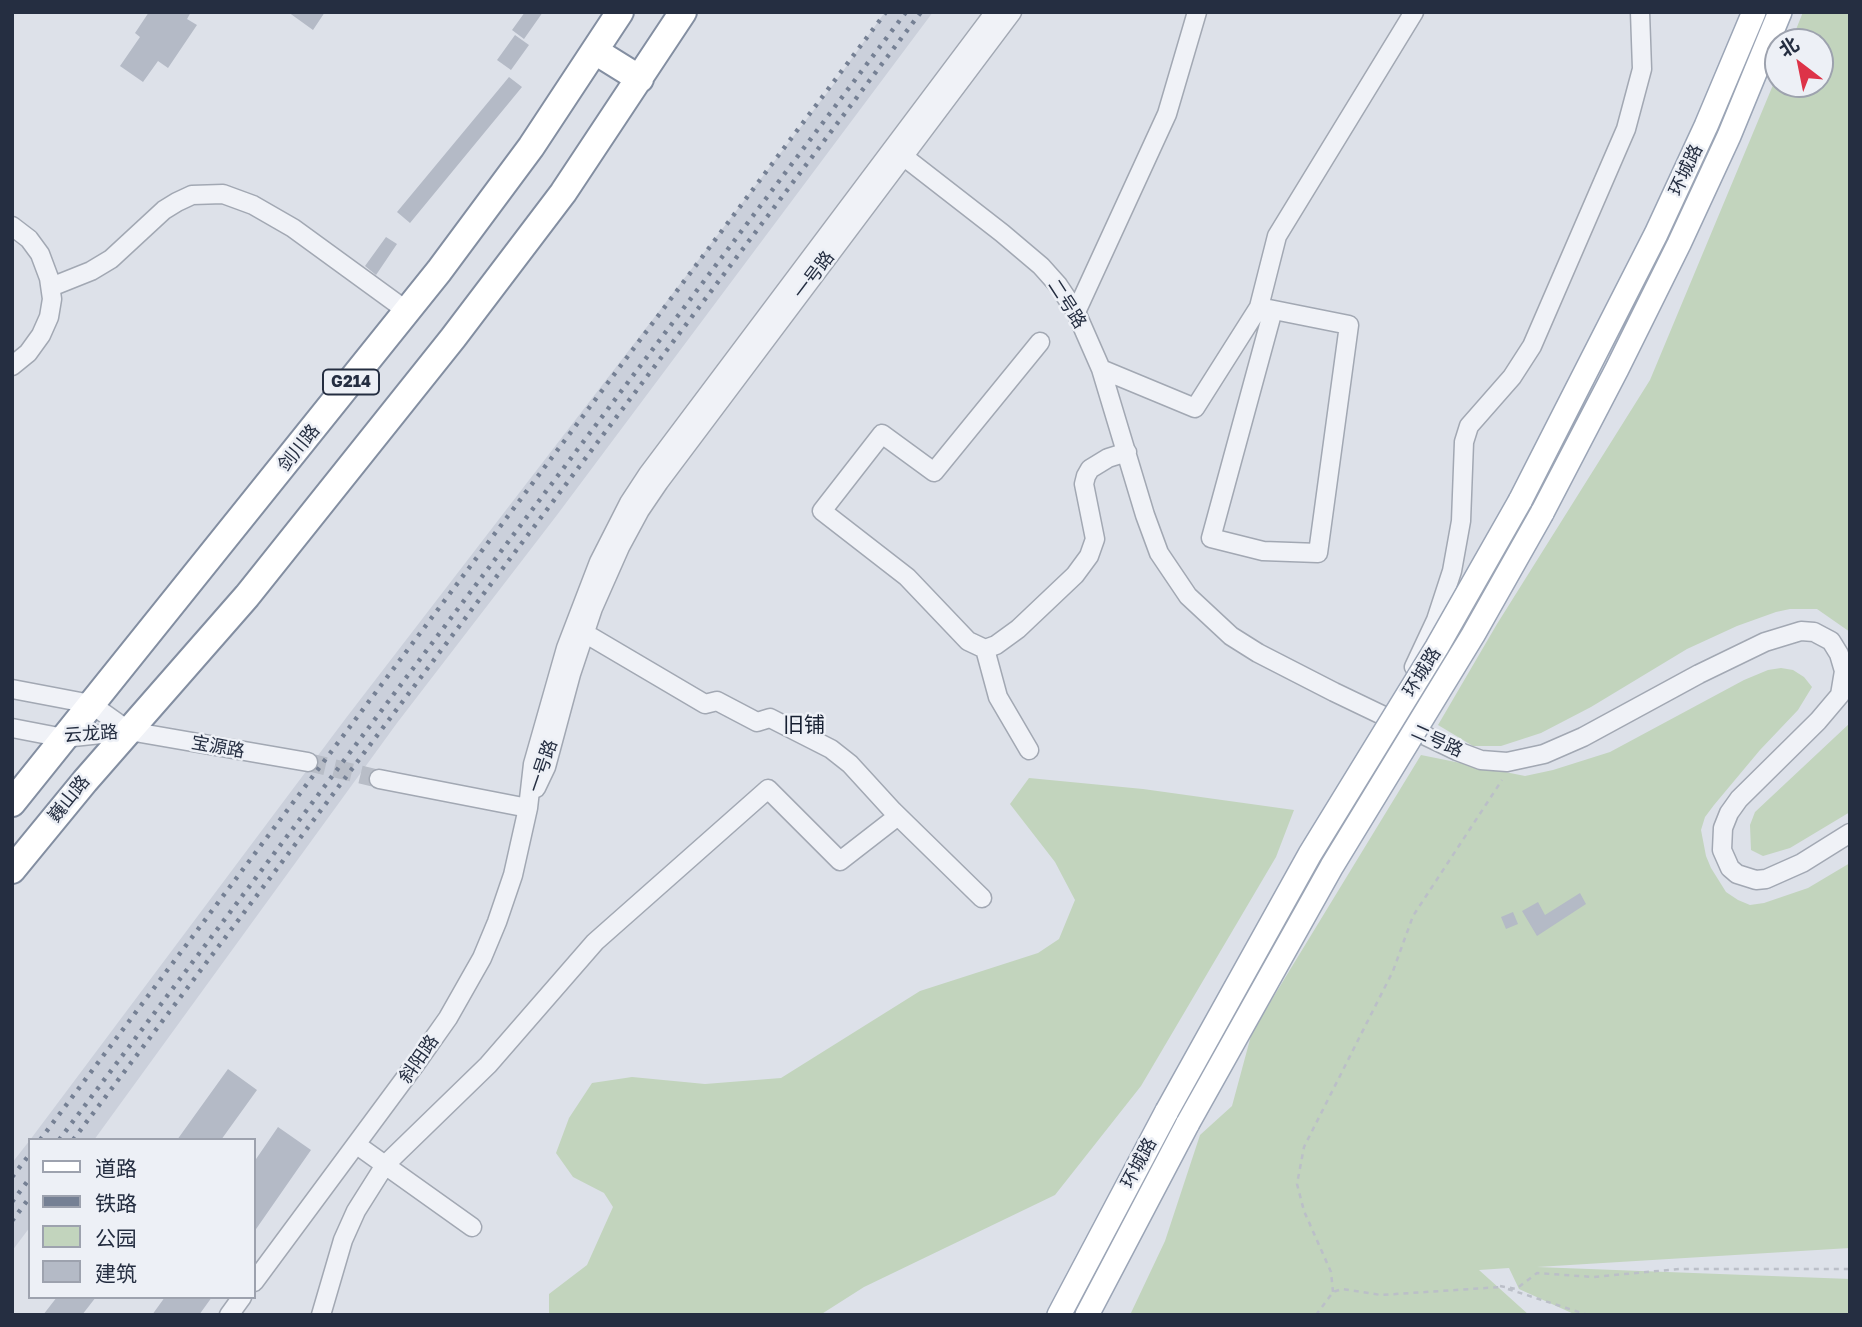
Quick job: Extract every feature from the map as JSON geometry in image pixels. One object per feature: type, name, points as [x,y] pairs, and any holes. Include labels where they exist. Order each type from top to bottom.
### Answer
[{"type":"highway","name":"G214","points":[[129,731],[247,596],[453,338],[563,193],[683,12]]},
{"type":"highway","name":"剑川路","points":[[64,738],[407,311],[525,155],[619,13]]},
{"type":"highway","points":[[595,51],[640,79]]},
{"type":"highway","name":"巍山路","points":[[12,870],[85,780],[129,731]]},
{"type":"highway","name":"G214","points":[[12,803],[64,738]]},
{"type":"main road","name":"环城路","points":[[1059,1315],[1167,1111],[1304,865],[1437,647],[1520,501],[1656,234],[1706,126],[1754,12]]},
{"type":"main road","name":"环城路","points":[[1087,1315],[1188,1123],[1320,887],[1473,635],[1542,513],[1679,244],[1733,126],[1780,12]]},
{"type":"street","name":"一号路","points":[[899,153],[995,12]]},
{"type":"street","name":"一号路","points":[[528,808],[533,764],[603,551],[640,485],[1012,12]]},
{"type":"street","points":[[1076,312],[1167,114],[1197,12]]},
{"type":"street","points":[[1266,308],[1349,325],[1318,553],[1263,551],[1212,538],[1266,308],[1277,236],[1415,12]]},
{"type":"street","points":[[1386,718],[1430,634],[1452,571],[1461,521],[1464,442],[1469,426],[1512,377],[1532,346],[1626,129],[1642,69],[1640,12]]},
{"type":"street","name":"二号路","points":[[899,153],[1041,266],[1058,285],[1076,312],[1101,369],[1144,515],[1159,553],[1179,584],[1210,618],[1231,636],[1258,653],[1457,751],[1481,760],[1507,762],[1544,754],[1583,737],[1699,674],[1765,642],[1793,633],[1814,632],[1831,641],[1839,654],[1844,671],[1840,695],[1729,813],[1723,828],[1722,850],[1730,868],[1737,874],[1756,880],[1766,879],[1802,863],[1850,833]]},
{"type":"street","points":[[51,287],[92,271],[111,259],[164,210],[177,202],[192,195],[223,194],[253,205],[293,228],[407,311]]},
{"type":"street","points":[[12,226],[29,239],[40,254],[51,287],[50,309],[41,335],[28,353],[12,366]]},
{"type":"street","points":[[1101,369],[1195,408],[1266,308]]},
{"type":"street","points":[[1040,342],[934,472],[881,434],[822,511],[907,577],[968,641],[985,649],[996,645],[1018,629],[1075,575],[1089,556],[1095,539],[1084,484],[1086,476],[1090,469],[1108,458],[1127,453]]},
{"type":"street","points":[[579,630],[705,704],[717,701],[757,722],[770,718],[831,749],[850,764],[898,816],[982,898]]},
{"type":"street","points":[[985,649],[998,697],[1029,750]]},
{"type":"street","name":"云龙路","points":[[12,689],[91,705],[129,731]]},
{"type":"street","name":"云龙路","points":[[12,728],[64,738],[129,731]]},
{"type":"street","name":"宝源路","points":[[129,731],[308,762]]},
{"type":"street","points":[[379,779],[528,808]]},
{"type":"street","points":[[321,1315],[342,1240],[385,1164],[488,1065],[595,942],[768,789],[840,861],[898,816]]},
{"type":"street","name":"斜阳路","points":[[256,1279],[440,1029],[482,958],[511,882],[528,808]]},
{"type":"street","points":[[357,1145],[472,1227]]},
{"type":"street","points":[[229,1315],[241,1299]]},
{"type":"path","points":[[1333,1292],[1331,1272],[1304,1211],[1297,1184],[1304,1147],[1393,971],[1413,916],[1501,782],[1507,762]]},
{"type":"path","points":[[1316,1315],[1333,1292],[1342,1289],[1381,1295],[1500,1286],[1516,1289],[1537,1273],[1593,1277],[1679,1269],[1850,1269]]},
{"type":"path","points":[[1500,1286],[1588,1315]]},
{"type":"shaded area","points":[[885,12],[933,12],[557,515],[397,723],[95,1138],[31,1138],[346,718],[833,85]]},
{"type":"shaded area","points":[[28,1143],[28,1230],[12,1251],[12,1163]]},
{"type":"green space","points":[[1803,12],[1850,12],[1850,632],[1817,609],[1776,612],[1687,649],[1591,707],[1541,733],[1501,746],[1473,746],[1438,725],[1497,624],[1650,380],[1768,98],[1834,98],[1834,28],[1797,28]]},
{"type":"green space","points":[[1768,670],[1793,670],[1804,677],[1812,687],[1798,710],[1714,805],[1705,817],[1701,830],[1706,856],[1726,892],[1750,905],[1808,888],[1850,863],[1850,1248],[1537,1267],[1850,1279],[1850,1315],[1576,1315],[1519,1289],[1509,1268],[1479,1270],[1529,1315],[1130,1315],[1165,1241],[1200,1135],[1232,1106],[1252,1032],[1421,755],[1525,776],[1553,770],[1610,752],[1744,680]]},
{"type":"green space","points":[[1850,723],[1850,812],[1790,848],[1763,856],[1751,850],[1750,825],[1755,812]]},
{"type":"green space","points":[[1029,778],[1143,789],[1294,810],[1276,857],[1141,1086],[1055,1195],[864,1287],[820,1315],[549,1315],[549,1294],[587,1265],[613,1207],[604,1193],[573,1177],[556,1153],[569,1118],[592,1083],[632,1077],[705,1084],[781,1078],[920,991],[1038,953],[1059,939],[1075,900],[1055,862],[1010,804]]},
{"type":"building","points":[[149,12],[191,12],[187,19],[197,25],[168,68],[158,61],[143,82],[120,66],[140,37],[135,33]]},
{"type":"building","points":[[288,12],[325,12],[313,30]]},
{"type":"building","points":[[525,12],[543,12],[524,39],[512,30]]},
{"type":"building","points":[[515,35],[529,45],[511,70],[497,60]]},
{"type":"building","points":[[509,77],[522,87],[410,223],[397,212]]},
{"type":"building","points":[[386,237],[397,244],[376,275],[365,266]]},
{"type":"building","points":[[1580,893],[1586,904],[1537,936],[1522,911],[1538,902],[1545,915]]},
{"type":"building","points":[[1513,912],[1518,924],[1506,929],[1501,917]]},
{"type":"building","points":[[228,1069],[257,1090],[222,1138],[178,1138]]},
{"type":"building","points":[[278,1127],[311,1150],[256,1229],[256,1159]]},
{"type":"building","points":[[55,1299],[94,1299],[82,1315],[43,1315]]},
{"type":"building","points":[[164,1299],[211,1299],[199,1315],[152,1315]]},
{"type":"tunnel","points":[[308,762],[379,779]]},
{"type":"railway","points":[[42,1138],[886,12]]},
{"type":"railway","points":[[61,1138],[906,12]]},
{"type":"railway","points":[[75,1138],[921,12]]},
{"type":"railway","points":[[12,1177],[28,1157]]},
{"type":"railway","points":[[12,1202],[28,1181]]},
{"type":"railway","points":[[12,1221],[28,1200]]},
{"type":"district","name":"旧铺","points":[[804,725]]}]
